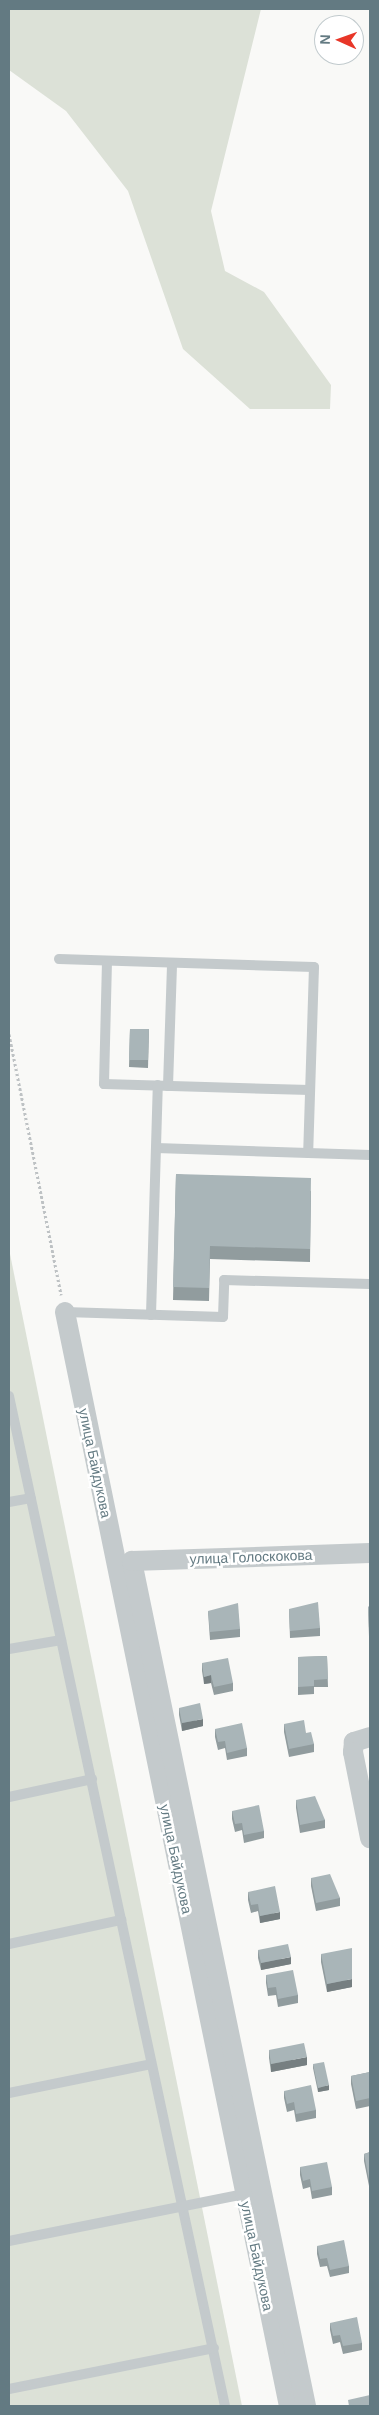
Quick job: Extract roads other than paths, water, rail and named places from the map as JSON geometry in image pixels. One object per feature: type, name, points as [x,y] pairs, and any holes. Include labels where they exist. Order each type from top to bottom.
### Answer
[{"type":"street","name":"улица Байдукова","points":[[65,1312],[244,2194],[289,2406]]},
{"type":"street","name":"улица Голоскокова","points":[[132,1561],[370,1553]]},
{"type":"street","name":"улица Байдукова","points":[[132,1561],[306,2406]]},
{"type":"street","points":[[370,1737],[354,1742],[353,1752],[370,1838]]},
{"type":"lane","points":[[59,959],[314,967],[308,1153]]},
{"type":"lane","points":[[107,961],[104,1084],[310,1090]]},
{"type":"lane","points":[[151,1315],[156,1148],[163,1085],[172,963]]},
{"type":"lane","points":[[156,1148],[370,1155]]},
{"type":"lane","points":[[65,1312],[223,1317],[224,1280],[370,1284]]},
{"type":"lane","points":[[9,1396],[60,1640],[92,1780],[180,2206],[214,2348],[225,2406]]},
{"type":"lane","points":[[9,1502],[31,1498]]},
{"type":"lane","points":[[9,1649],[60,1640]]},
{"type":"lane","points":[[9,1797],[92,1780]]},
{"type":"lane","points":[[9,1944],[121,1920]]},
{"type":"lane","points":[[9,2093],[151,2064]]},
{"type":"lane","points":[[9,2241],[244,2194]]},
{"type":"lane","points":[[9,2389],[214,2348]]}]
